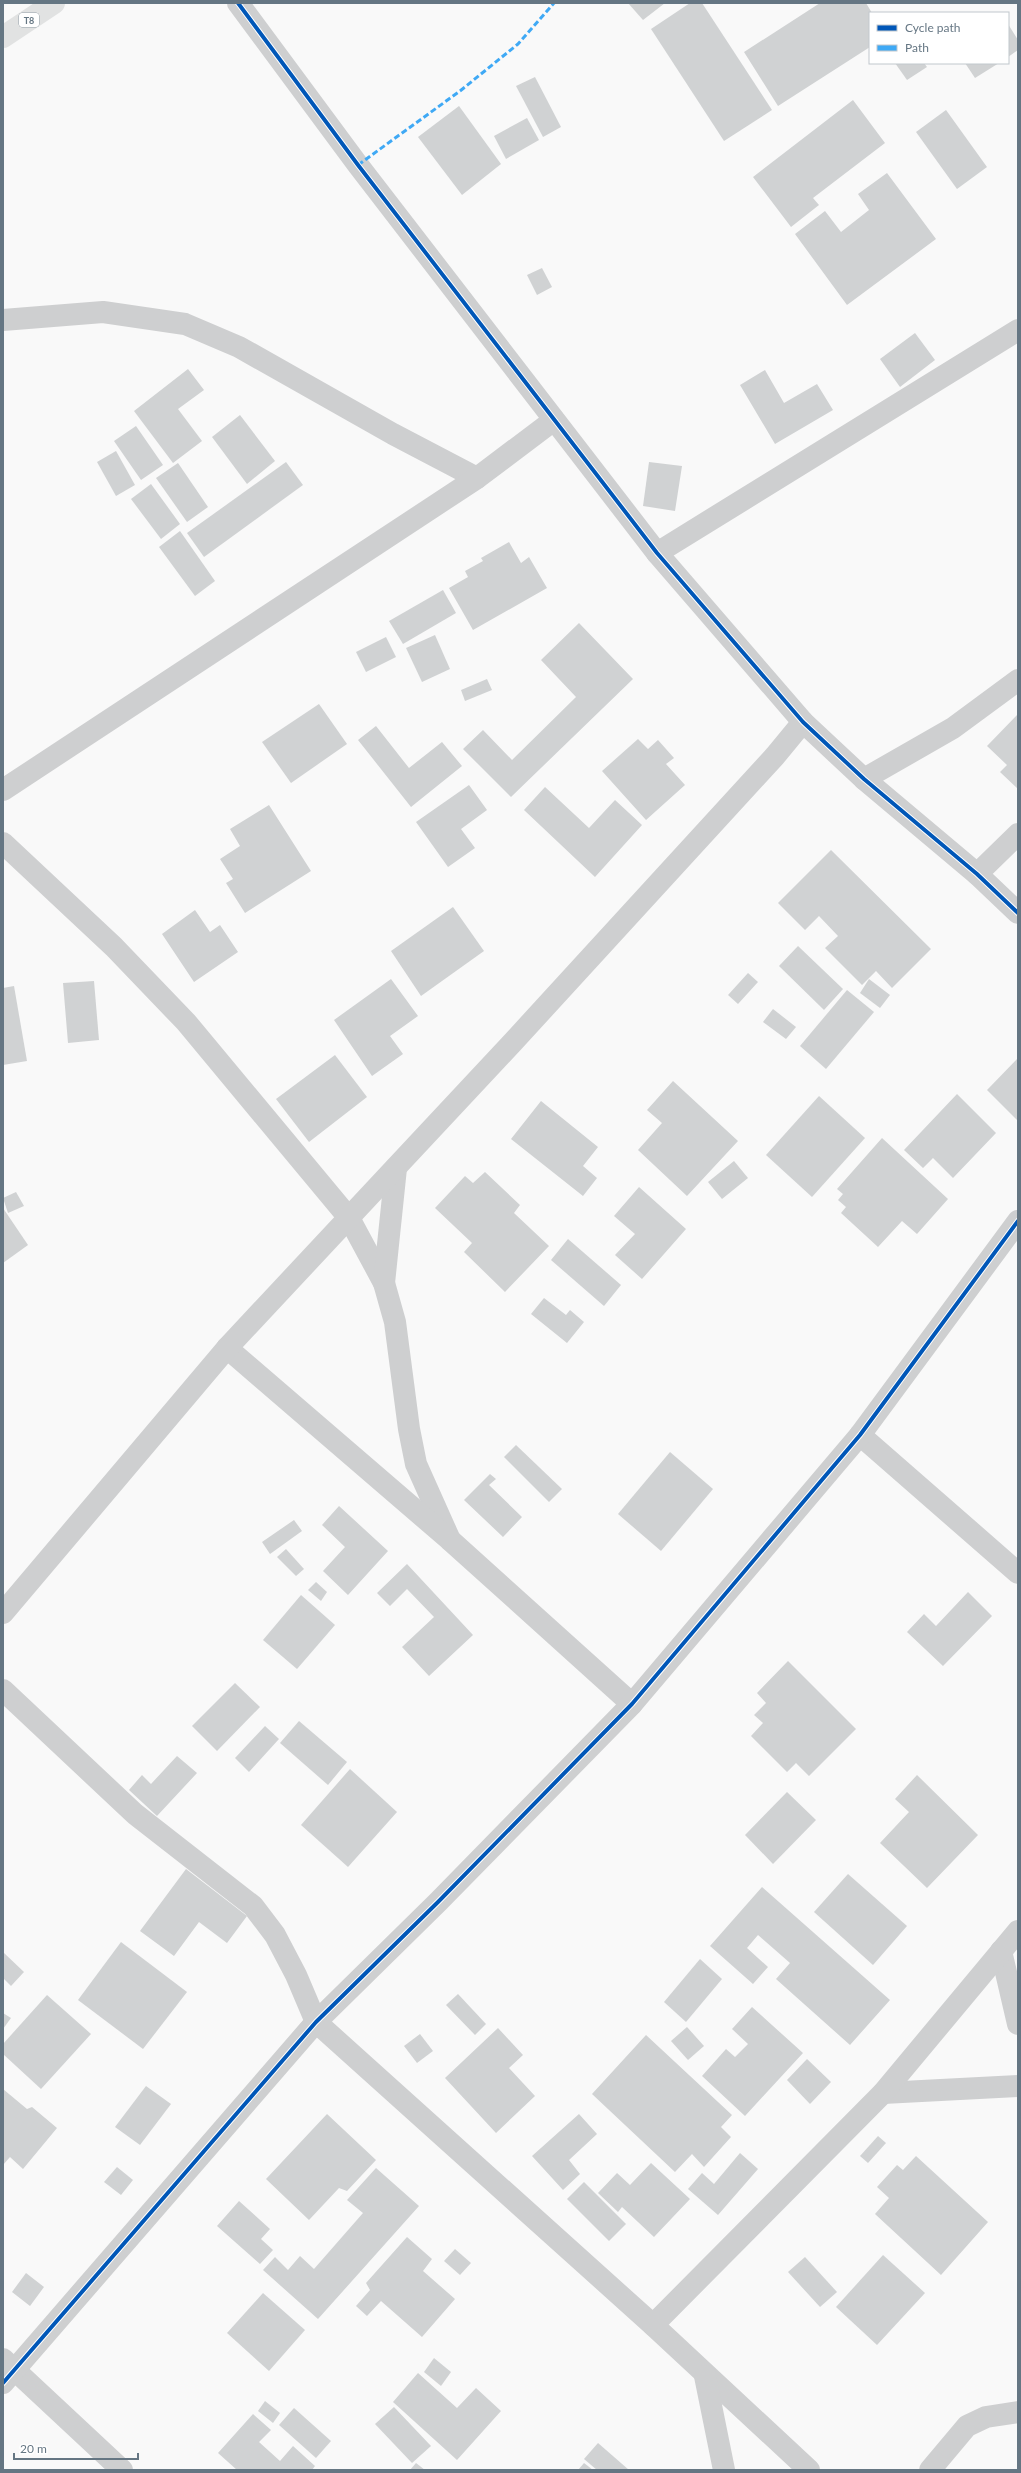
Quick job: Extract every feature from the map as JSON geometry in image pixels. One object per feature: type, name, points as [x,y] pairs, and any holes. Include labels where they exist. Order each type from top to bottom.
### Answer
[{"type":"highway","name":"T8","points":[[3,37],[54,3]]},
{"type":"street","points":[[238,3],[358,165],[657,553],[802,722],[864,779],[977,874],[1018,913]]},
{"type":"street","points":[[3,320],[103,312],[185,324],[239,347],[393,434],[478,478]]},
{"type":"street","points":[[657,553],[1018,330]]},
{"type":"street","points":[[3,790],[478,478],[554,420]]},
{"type":"street","points":[[864,779],[953,728],[1018,680]]},
{"type":"street","points":[[3,1613],[227,1348],[396,1168],[775,756],[802,722]]},
{"type":"street","points":[[977,874],[1018,834]]},
{"type":"street","points":[[3,843],[114,947],[186,1022],[349,1218],[384,1283],[395,1322],[409,1429],[416,1464],[450,1540]]},
{"type":"street","points":[[384,1283],[396,1168]]},
{"type":"street","points":[[122,2470],[7,2371],[316,2022],[438,1902],[632,1704],[860,1435],[1018,1221]]},
{"type":"street","points":[[227,1348],[450,1540],[632,1704]]},
{"type":"street","points":[[860,1435],[1018,1574]]},
{"type":"street","points":[[3,1690],[135,1814],[253,1906],[275,1935],[296,1975],[316,2022],[653,2325],[705,2376],[809,2470]]},
{"type":"street","points":[[653,2325],[883,2093],[1018,1931]]},
{"type":"street","points":[[1001,1952],[1018,2024]]},
{"type":"street","points":[[883,2093],[1018,2086]]},
{"type":"street","points":[[705,2376],[724,2470]]},
{"type":"street","points":[[930,2470],[967,2426],[986,2417],[1018,2412]]},
{"type":"building","points":[[628,3],[665,3],[643,20]]},
{"type":"building","points":[[690,3],[702,3],[772,110],[724,141],[651,29]]},
{"type":"building","points":[[820,3],[866,3],[871,12],[869,12],[869,48],[778,106],[744,52]]},
{"type":"building","points":[[1009,26],[1018,40],[1018,50],[1009,56]]},
{"type":"building","points":[[896,64],[925,64],[927,67],[907,80]]},
{"type":"building","points":[[966,64],[997,64],[975,78]]},
{"type":"building","points":[[535,77],[561,127],[543,137],[516,86]]},
{"type":"building","points":[[853,100],[885,143],[813,198],[819,205],[791,227],[753,177]]},
{"type":"building","points":[[459,106],[501,164],[462,195],[418,137]]},
{"type":"building","points":[[946,110],[987,167],[957,189],[916,132]]},
{"type":"building","points":[[527,118],[539,140],[506,159],[494,136]]},
{"type":"building","points":[[887,173],[936,239],[847,305],[795,234],[825,211],[841,232],[869,210],[858,194]]},
{"type":"building","points":[[542,268],[552,287],[537,295],[527,275]]},
{"type":"building","points":[[915,333],[935,360],[900,387],[880,359]]},
{"type":"building","points":[[188,369],[204,390],[178,409],[202,441],[173,463],[134,411]]},
{"type":"building","points":[[765,370],[784,403],[817,384],[833,410],[775,444],[740,385]]},
{"type":"building","points":[[240,415],[275,461],[247,484],[212,437]]},
{"type":"building","points":[[136,426],[163,465],[141,480],[114,441]]},
{"type":"building","points":[[116,451],[135,485],[116,496],[97,462]]},
{"type":"building","points":[[286,462],[303,485],[204,557],[187,533]]},
{"type":"building","points":[[649,462],[682,466],[675,511],[643,506]]},
{"type":"building","points":[[178,463],[208,507],[187,522],[156,478]]},
{"type":"building","points":[[151,484],[180,524],[161,539],[131,499]]},
{"type":"building","points":[[180,531],[215,581],[195,596],[159,547]]},
{"type":"building","points":[[509,542],[521,563],[529,557],[547,588],[473,630],[449,588],[468,577],[465,571],[483,561],[481,558]]},
{"type":"building","points":[[443,590],[456,613],[403,644],[389,621]]},
{"type":"building","points":[[579,623],[633,679],[511,797],[463,749],[483,730],[512,760],[576,697],[541,660]]},
{"type":"building","points":[[435,635],[450,669],[422,682],[406,648]]},
{"type":"building","points":[[386,637],[396,657],[366,672],[356,652]]},
{"type":"building","points":[[487,679],[492,690],[465,701],[461,690]]},
{"type":"building","points":[[319,704],[347,744],[291,783],[262,742]]},
{"type":"building","points":[[1018,714],[1018,789],[1000,772],[1007,765],[987,746]]},
{"type":"building","points":[[376,726],[409,768],[442,742],[462,766],[411,807],[358,740]]},
{"type":"building","points":[[638,739],[648,749],[658,740],[674,758],[666,764],[685,785],[646,820],[602,771]]},
{"type":"building","points":[[469,785],[487,810],[461,829],[475,848],[448,867],[416,822]]},
{"type":"building","points":[[545,787],[589,828],[615,800],[642,825],[595,877],[524,810]]},
{"type":"building","points":[[269,805],[311,871],[245,913],[226,883],[233,879],[220,859],[240,846],[230,829]]},
{"type":"building","points":[[831,850],[931,949],[892,988],[876,971],[862,985],[825,948],[838,936],[819,916],[805,930],[778,903]]},
{"type":"building","points":[[453,907],[484,951],[421,996],[391,951]]},
{"type":"building","points":[[195,910],[210,932],[220,925],[238,952],[194,982],[162,934]]},
{"type":"building","points":[[798,946],[843,989],[824,1010],[779,966]]},
{"type":"building","points":[[748,973],[758,982],[738,1004],[728,995]]},
{"type":"building","points":[[391,979],[418,1016],[390,1036],[403,1054],[372,1076],[334,1020]]},
{"type":"building","points":[[869,979],[890,995],[880,1008],[860,993]]},
{"type":"building","points":[[94,981],[99,1040],[68,1043],[63,983]]},
{"type":"building","points":[[14,986],[27,1061],[3,1065],[3,988]]},
{"type":"building","points":[[847,990],[874,1012],[826,1069],[800,1046]]},
{"type":"building","points":[[773,1009],[796,1027],[786,1039],[763,1022]]},
{"type":"building","points":[[335,1055],[367,1097],[309,1142],[276,1099]]},
{"type":"building","points":[[1018,1058],[1018,1121],[987,1090]]},
{"type":"building","points":[[673,1081],[738,1141],[687,1196],[638,1150],[662,1123],[647,1110]]},
{"type":"building","points":[[957,1094],[996,1133],[953,1178],[933,1158],[923,1168],[904,1150]]},
{"type":"building","points":[[819,1096],[865,1138],[812,1197],[766,1155]]},
{"type":"building","points":[[541,1101],[598,1147],[583,1166],[597,1178],[583,1196],[511,1139]]},
{"type":"building","points":[[882,1138],[948,1199],[917,1234],[902,1221],[878,1247],[841,1213],[846,1207],[838,1200],[843,1194],[837,1189]]},
{"type":"building","points":[[734,1161],[748,1178],[722,1199],[708,1182]]},
{"type":"building","points":[[485,1172],[520,1205],[514,1213],[549,1246],[505,1292],[464,1252],[472,1243],[435,1208],[465,1176],[473,1183]]},
{"type":"building","points":[[639,1187],[686,1229],[642,1279],[615,1255],[635,1234],[614,1216]]},
{"type":"building","points":[[16,1192],[24,1206],[8,1213],[3,1198]]},
{"type":"building","points":[[3,1208],[28,1245],[3,1263]]},
{"type":"building","points":[[568,1239],[621,1285],[604,1306],[551,1260]]},
{"type":"building","points":[[544,1298],[566,1315],[570,1310],[584,1322],[567,1343],[531,1314]]},
{"type":"building","points":[[516,1445],[562,1489],[549,1502],[504,1457]]},
{"type":"building","points":[[670,1452],[713,1489],[661,1551],[618,1514]]},
{"type":"building","points":[[490,1474],[496,1479],[489,1485],[522,1517],[503,1537],[464,1500]]},
{"type":"building","points":[[339,1506],[388,1551],[348,1595],[323,1571],[345,1547],[322,1525]]},
{"type":"building","points":[[294,1520],[302,1531],[270,1554],[262,1542]]},
{"type":"building","points":[[286,1549],[304,1569],[296,1576],[277,1557]]},
{"type":"building","points":[[407,1564],[473,1635],[429,1676],[402,1647],[434,1617],[407,1589],[390,1606],[377,1593]]},
{"type":"building","points":[[316,1582],[327,1592],[321,1601],[308,1590]]},
{"type":"building","points":[[968,1592],[992,1616],[943,1666],[907,1632],[924,1614],[936,1626]]},
{"type":"building","points":[[301,1595],[335,1625],[297,1669],[263,1640]]},
{"type":"building","points":[[788,1661],[856,1729],[809,1776],[796,1763],[787,1772],[751,1736],[763,1723],[754,1715],[766,1703],[757,1693]]},
{"type":"building","points":[[235,1683],[260,1707],[217,1751],[192,1726]]},
{"type":"building","points":[[299,1721],[347,1762],[328,1785],[280,1743]]},
{"type":"building","points":[[265,1726],[279,1739],[249,1772],[235,1758]]},
{"type":"building","points":[[177,1756],[197,1773],[157,1816],[129,1790],[142,1775],[151,1784]]},
{"type":"building","points":[[350,1769],[397,1812],[348,1867],[301,1825]]},
{"type":"building","points":[[917,1775],[978,1835],[927,1888],[880,1843],[909,1812],[895,1799]]},
{"type":"building","points":[[787,1792],[816,1820],[773,1864],[745,1835]]},
{"type":"building","points":[[186,1869],[247,1916],[227,1943],[199,1922],[174,1956],[140,1931]]},
{"type":"building","points":[[848,1874],[907,1926],[873,1965],[814,1912]]},
{"type":"building","points":[[762,1887],[890,2000],[850,2045],[776,1979],[790,1963],[758,1935],[747,1948],[768,1967],[753,1984],[710,1946]]},
{"type":"building","points":[[121,1942],[187,1992],[143,2049],[78,2000]]},
{"type":"building","points":[[3,1952],[24,1972],[11,1986],[3,1978]]},
{"type":"building","points":[[700,1959],[722,1979],[686,2022],[664,2002]]},
{"type":"building","points":[[458,1994],[486,2024],[475,2035],[446,2005]]},
{"type":"building","points":[[47,1995],[91,2034],[41,2089],[3,2054],[3,2044]]},
{"type":"building","points":[[752,2007],[803,2053],[745,2116],[702,2076],[726,2049],[735,2057],[748,2044],[732,2029]]},
{"type":"building","points":[[3,2013],[11,2018],[3,2029]]},
{"type":"building","points":[[687,2027],[704,2046],[688,2060],[671,2041]]},
{"type":"building","points":[[498,2028],[523,2055],[509,2068],[535,2096],[496,2133],[445,2078]]},
{"type":"building","points":[[420,2034],[433,2051],[417,2063],[404,2046]]},
{"type":"building","points":[[646,2035],[732,2115],[721,2127],[731,2137],[704,2167],[692,2154],[675,2172],[592,2094]]},
{"type":"building","points":[[807,2059],[831,2082],[810,2104],[787,2080]]},
{"type":"building","points":[[146,2086],[171,2104],[140,2145],[115,2127]]},
{"type":"building","points":[[3,2089],[27,2109],[32,2107],[57,2128],[23,2169],[10,2157],[3,2165]]},
{"type":"building","points":[[327,2114],[376,2160],[347,2191],[339,2188],[309,2220],[266,2179]]},
{"type":"building","points":[[579,2114],[597,2134],[569,2160],[580,2174],[563,2190],[532,2156]]},
{"type":"building","points":[[878,2136],[886,2143],[868,2163],[860,2156]]},
{"type":"building","points":[[740,2153],[758,2169],[718,2215],[688,2189],[702,2173],[714,2184]]},
{"type":"building","points":[[916,2156],[988,2222],[941,2275],[875,2214],[889,2198],[877,2187],[897,2165],[903,2170]]},
{"type":"building","points":[[651,2163],[690,2199],[654,2237],[622,2207],[618,2212],[598,2193],[617,2173],[630,2185]]},
{"type":"building","points":[[117,2167],[133,2180],[121,2195],[104,2182]]},
{"type":"building","points":[[376,2168],[419,2206],[318,2319],[263,2270],[275,2257],[288,2270],[300,2256],[314,2269],[363,2213],[347,2200]]},
{"type":"building","points":[[584,2182],[626,2224],[609,2241],[567,2199]]},
{"type":"building","points":[[239,2201],[270,2229],[261,2239],[273,2250],[260,2264],[217,2226]]},
{"type":"building","points":[[407,2237],[432,2259],[423,2271],[455,2299],[422,2337],[381,2301],[367,2316],[356,2306],[370,2290],[366,2283]]},
{"type":"building","points":[[455,2249],[471,2263],[460,2275],[444,2261]]},
{"type":"building","points":[[883,2255],[925,2293],[877,2345],[836,2307]]},
{"type":"building","points":[[805,2257],[837,2292],[820,2307],[788,2272]]},
{"type":"building","points":[[26,2273],[44,2287],[30,2306],[12,2292]]},
{"type":"building","points":[[263,2293],[305,2330],[269,2371],[227,2333]]},
{"type":"building","points":[[434,2358],[451,2372],[441,2386],[424,2372]]},
{"type":"building","points":[[418,2373],[457,2408],[476,2388],[501,2411],[457,2460],[393,2402]]},
{"type":"building","points":[[265,2401],[280,2413],[273,2423],[258,2411]]},
{"type":"building","points":[[394,2407],[431,2446],[412,2463],[375,2424]]},
{"type":"building","points":[[294,2408],[331,2441],[316,2458],[279,2425]]},
{"type":"building","points":[[253,2414],[271,2430],[259,2442],[280,2461],[293,2446],[315,2466],[312,2470],[237,2470],[218,2453]]},
{"type":"building","points":[[598,2443],[629,2470],[597,2470],[584,2459]]},
{"type":"building","points":[[416,2463],[425,2470],[410,2470]]},
{"type":"building","points":[[584,2463],[593,2470],[578,2470]]},
{"type":"marked path","points":[[358,165],[460,91],[518,44],[554,3]]},
{"type":"cycle path","points":[[238,3],[358,165],[657,553],[803,722],[864,779],[977,874],[1018,913]]},
{"type":"cycle path","points":[[3,2383],[316,2022],[438,1902],[632,1704],[860,1435],[1018,1221]]}]
